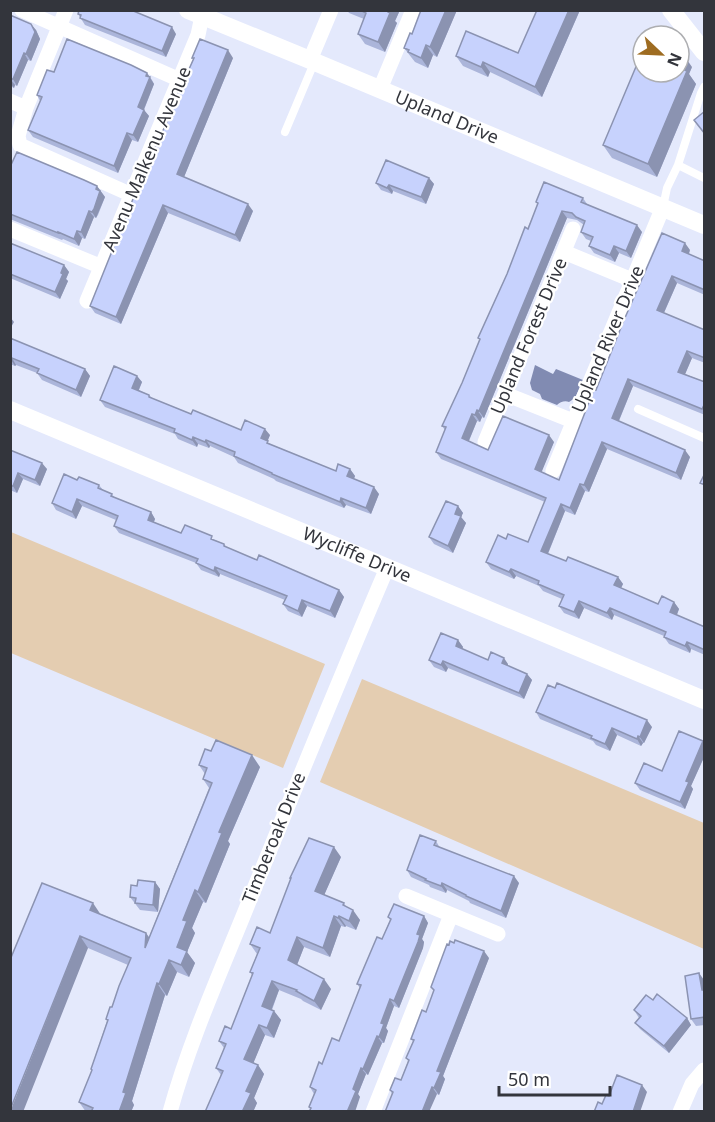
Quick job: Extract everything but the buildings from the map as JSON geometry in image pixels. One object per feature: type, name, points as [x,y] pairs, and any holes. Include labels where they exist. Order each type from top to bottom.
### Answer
[{"type":"street","points":[[22,10],[180,80]]},
{"type":"street","points":[[66,10],[26,108],[18,136],[20,145],[132,195]]},
{"type":"street","points":[[312,61],[332,10]]},
{"type":"street","points":[[380,89],[413,10]]},
{"type":"street","points":[[671,10],[705,52]]},
{"type":"street","name":"Upland Drive","points":[[198,12],[705,225]]},
{"type":"street","name":"Avenu Malkenu Avenue","points":[[87,301],[198,35],[198,12]]},
{"type":"street","points":[[10,101],[26,108]]},
{"type":"street","name":"Upland River Drive","points":[[553,471],[663,207]]},
{"type":"street","name":"Upland Forest Drive","points":[[485,442],[573,229]]},
{"type":"street","points":[[10,230],[102,267]]},
{"type":"street","points":[[564,252],[633,280]]},
{"type":"street","points":[[505,393],[573,421]]},
{"type":"street","name":"Wycliffe Drive","points":[[10,411],[705,700]]},
{"type":"street","name":"Timberoak Drive","points":[[170,1112],[200,1024],[327,708],[387,568]]},
{"type":"street","points":[[406,896],[498,934]]},
{"type":"street","points":[[373,1112],[451,915]]},
{"type":"street","points":[[680,1112],[693,1084],[705,1070]]},
{"type":"lane","points":[[285,132],[312,61]]},
{"type":"lane","points":[[663,207],[667,188],[678,165],[700,93],[705,87]]},
{"type":"lane","points":[[678,165],[705,178]]},
{"type":"lane","points":[[638,409],[705,438]]},
{"type":"shaded area","points":[[11,532],[325,664],[283,768],[11,653]]},
{"type":"shaded area","points":[[362,679],[704,823],[704,949],[320,782]]},
{"type":"water","points":[[535,365],[553,374],[556,369],[583,380],[575,398],[557,405],[542,399],[540,394],[532,390],[530,383]]}]
